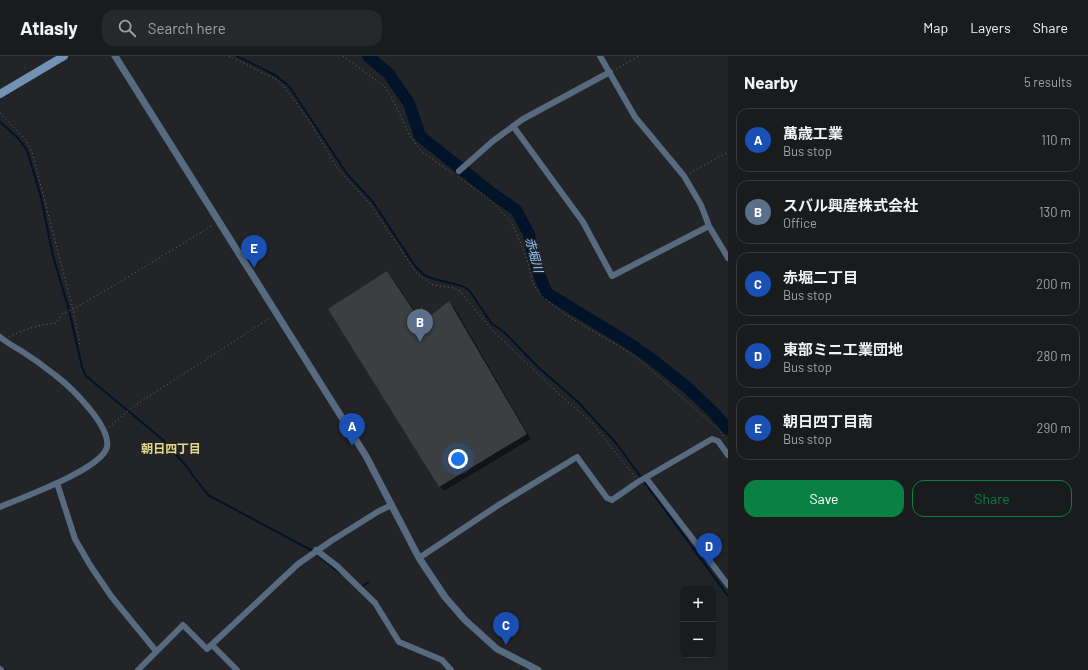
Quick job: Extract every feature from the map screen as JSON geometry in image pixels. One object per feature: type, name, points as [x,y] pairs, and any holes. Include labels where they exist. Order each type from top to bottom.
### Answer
[{"type":"main road","points":[[0,94],[64,56]]},
{"type":"street","points":[[115,56],[366,456],[419,558],[445,596],[465,620],[497,649],[538,670]]},
{"type":"street","points":[[600,56],[635,117],[684,176],[701,205],[709,226],[728,258]]},
{"type":"street","points":[[459,171],[493,141],[523,119],[610,72]]},
{"type":"street","points":[[513,126],[583,222],[612,276],[709,226]]},
{"type":"street","points":[[0,508],[86,469],[102,456],[107,447],[106,435],[96,415],[67,385],[38,362],[2,338]]},
{"type":"street","points":[[419,558],[500,504],[577,457],[606,498],[612,500],[638,482],[712,439],[718,441],[728,455]]},
{"type":"street","points":[[646,478],[728,585]]},
{"type":"street","points":[[57,483],[75,539],[90,565],[111,596],[156,651]]},
{"type":"street","points":[[138,670],[183,625],[207,649],[298,564],[316,550],[379,511],[392,505]]},
{"type":"street","points":[[316,550],[337,566],[375,603],[400,642],[442,660],[451,670]]},
{"type":"street","points":[[212,645],[237,670]]},
{"type":"path","points":[[229,56],[277,80],[286,89],[310,122],[337,168],[369,202],[418,275],[433,285],[453,288],[460,291],[492,330],[594,425],[638,482]]},
{"type":"path","points":[[343,56],[384,86],[392,98],[409,134],[421,151],[486,196],[511,222],[527,259],[532,284],[542,296],[566,315],[635,356],[714,426],[728,442]]},
{"type":"path","points":[[610,72],[639,56]]},
{"type":"path","points":[[0,113],[26,140],[32,152],[80,345]]},
{"type":"path","points":[[684,176],[728,152]]},
{"type":"path","points":[[2,338],[41,325],[56,323],[62,314],[219,221]]},
{"type":"path","points":[[103,429],[109,428],[134,406],[276,314]]},
{"type":"building","points":[[387,271],[415,313],[422,307],[429,317],[449,301],[527,434],[439,487],[328,309]]},
{"type":"waterway","points":[[237,56],[275,75],[289,86],[347,174],[373,202],[415,266],[424,275],[462,286],[469,290],[492,324],[504,332],[539,368],[577,401],[616,443],[728,596]]},
{"type":"waterway","name":"赤堀川","points":[[368,56],[388,73],[409,103],[420,136],[489,191],[516,210],[529,234],[533,255],[547,293],[649,357],[688,388],[728,429]]},
{"type":"waterway","points":[[0,122],[17,137],[27,150],[41,197],[53,256],[69,310],[82,367],[86,376],[162,439],[188,468],[208,495],[311,550],[340,573]]},
{"type":"waterway","points":[[360,588],[369,582]]},
{"type":"place","name":"朝日四丁目南","points":[[254,268]]},
{"type":"place","name":"スバル興産株式会社","points":[[420,342]]},
{"type":"place","name":"萬歳工業","points":[[352,446]]},
{"type":"place","name":"東部ミニ工業団地","points":[[709,566]]},
{"type":"place","name":"赤堀二丁目","points":[[506,645]]},
{"type":"district","name":"朝日四丁目","points":[[171,449]]}]
